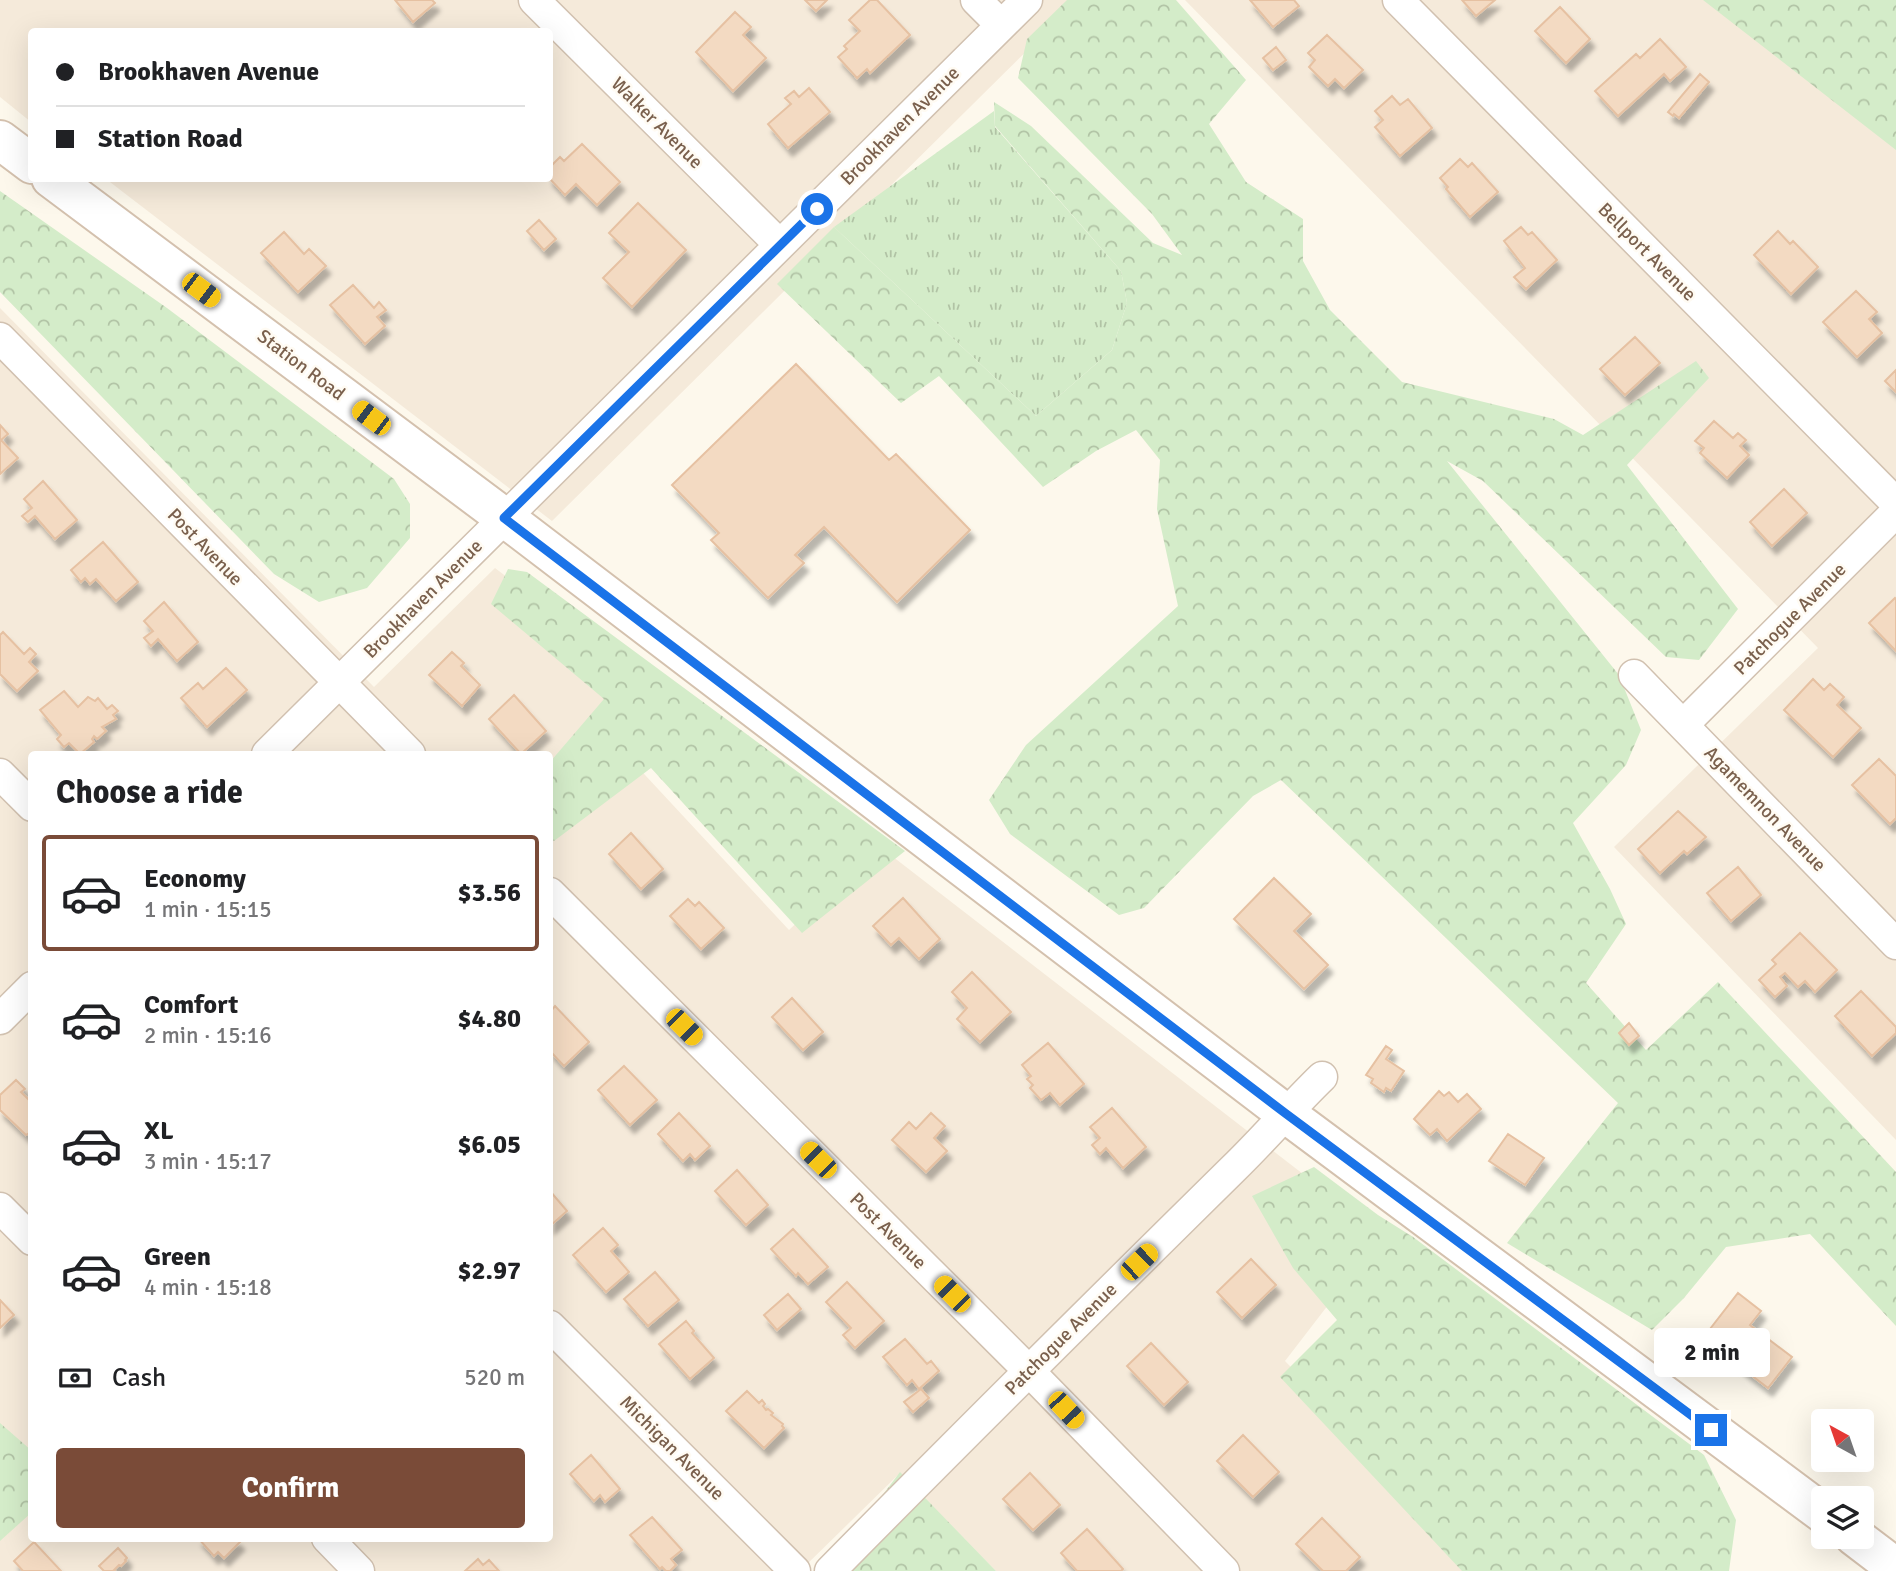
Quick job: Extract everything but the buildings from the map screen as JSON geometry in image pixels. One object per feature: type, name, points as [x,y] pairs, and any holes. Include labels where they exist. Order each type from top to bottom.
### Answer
[{"type":"main road","points":[[0,140],[28,161]]},
{"type":"main road","name":"Station Road","points":[[56,182],[504,518],[1285,1113],[1811,1504]]},
{"type":"main road","points":[[1871,1549],[1896,1568]]},
{"type":"street","name":"Walker Avenue","points":[[534,0],[780,245]]},
{"type":"street","points":[[976,0],[1001,25]]},
{"type":"street","name":"Brookhaven Avenue","points":[[270,751],[1027,0]]},
{"type":"street","name":"Bellport Avenue","points":[[1398,0],[1896,503]]},
{"type":"street","name":"Post Avenue","points":[[0,338],[407,751]]},
{"type":"street","name":"Patchogue Avenue","points":[[1683,725],[1896,512]]},
{"type":"street","name":"Agamemnon Avenue","points":[[1634,675],[1896,944]]},
{"type":"street","points":[[0,774],[28,802]]},
{"type":"street","name":"Post Avenue","points":[[553,896],[1028,1370],[1224,1571]]},
{"type":"street","points":[[0,1019],[28,991]]},
{"type":"street","name":"Patchogue Avenue","points":[[830,1571],[1322,1077]]},
{"type":"street","points":[[0,1208],[28,1236]]},
{"type":"street","name":"Michigan Avenue","points":[[553,1329],[795,1571]]},
{"type":"street","points":[[331,1542],[359,1571]]},
{"type":"shaded area","points":[[0,0],[1078,0],[552,521],[110,182],[553,182],[553,28],[28,28],[28,120],[0,97]]},
{"type":"shaded area","points":[[1185,0],[1713,0],[1896,146],[1896,1140],[1614,847],[1818,648]]},
{"type":"shaded area","points":[[0,308],[374,687],[495,568],[666,698],[619,747],[789,930],[879,846],[1382,1235],[1285,1361],[1490,1571],[996,1571],[900,1473],[800,1571],[0,1571]]},
{"type":"green space","points":[[1067,0],[1176,0],[1246,80],[1209,124],[1246,182],[1303,219],[1303,261],[1330,310],[1402,382],[1554,419],[1583,435],[1696,361],[1709,378],[1627,465],[1738,609],[1699,660],[1666,657],[1483,481],[1447,461],[1619,675],[1641,730],[1626,765],[1573,823],[1626,924],[1586,983],[1646,1050],[1718,982],[1896,1172],[1896,1326],[1810,1234],[1726,1247],[1684,1298],[1652,1330],[1507,1243],[1618,1103],[1281,780],[1253,796],[1144,908],[1119,915],[1010,834],[989,800],[1026,745],[1178,606],[1157,509],[1160,460],[1136,430],[1096,451],[1043,487],[939,376],[901,403],[777,284],[834,227],[1036,416],[1112,350],[1127,303],[1121,271],[995,126],[994,102],[1031,126],[1153,243],[1182,255],[1152,214],[1018,78],[1027,39]]},
{"type":"green space","points":[[1703,0],[1896,0],[1896,150]]},
{"type":"green space","points":[[994,111],[995,127],[1121,271],[1127,303],[1112,350],[1036,416],[834,227]]},
{"type":"green space","points":[[0,191],[167,308],[394,479],[410,504],[410,538],[367,588],[319,602],[274,574],[0,292]]},
{"type":"green space","points":[[508,569],[527,572],[905,851],[802,933],[651,768],[554,841],[553,758],[604,699],[491,604]]},
{"type":"green space","points":[[1314,1167],[1378,1215],[1413,1237],[1704,1455],[1736,1520],[1729,1571],[1462,1571],[1280,1377],[1337,1320],[1293,1268],[1252,1196]]},
{"type":"green space","points":[[0,1423],[28,1448],[28,1516],[0,1541]]},
{"type":"green space","points":[[900,1472],[996,1571],[825,1571]]},
{"type":"route","points":[[817,209],[504,518],[1285,1113],[1711,1430]]}]
